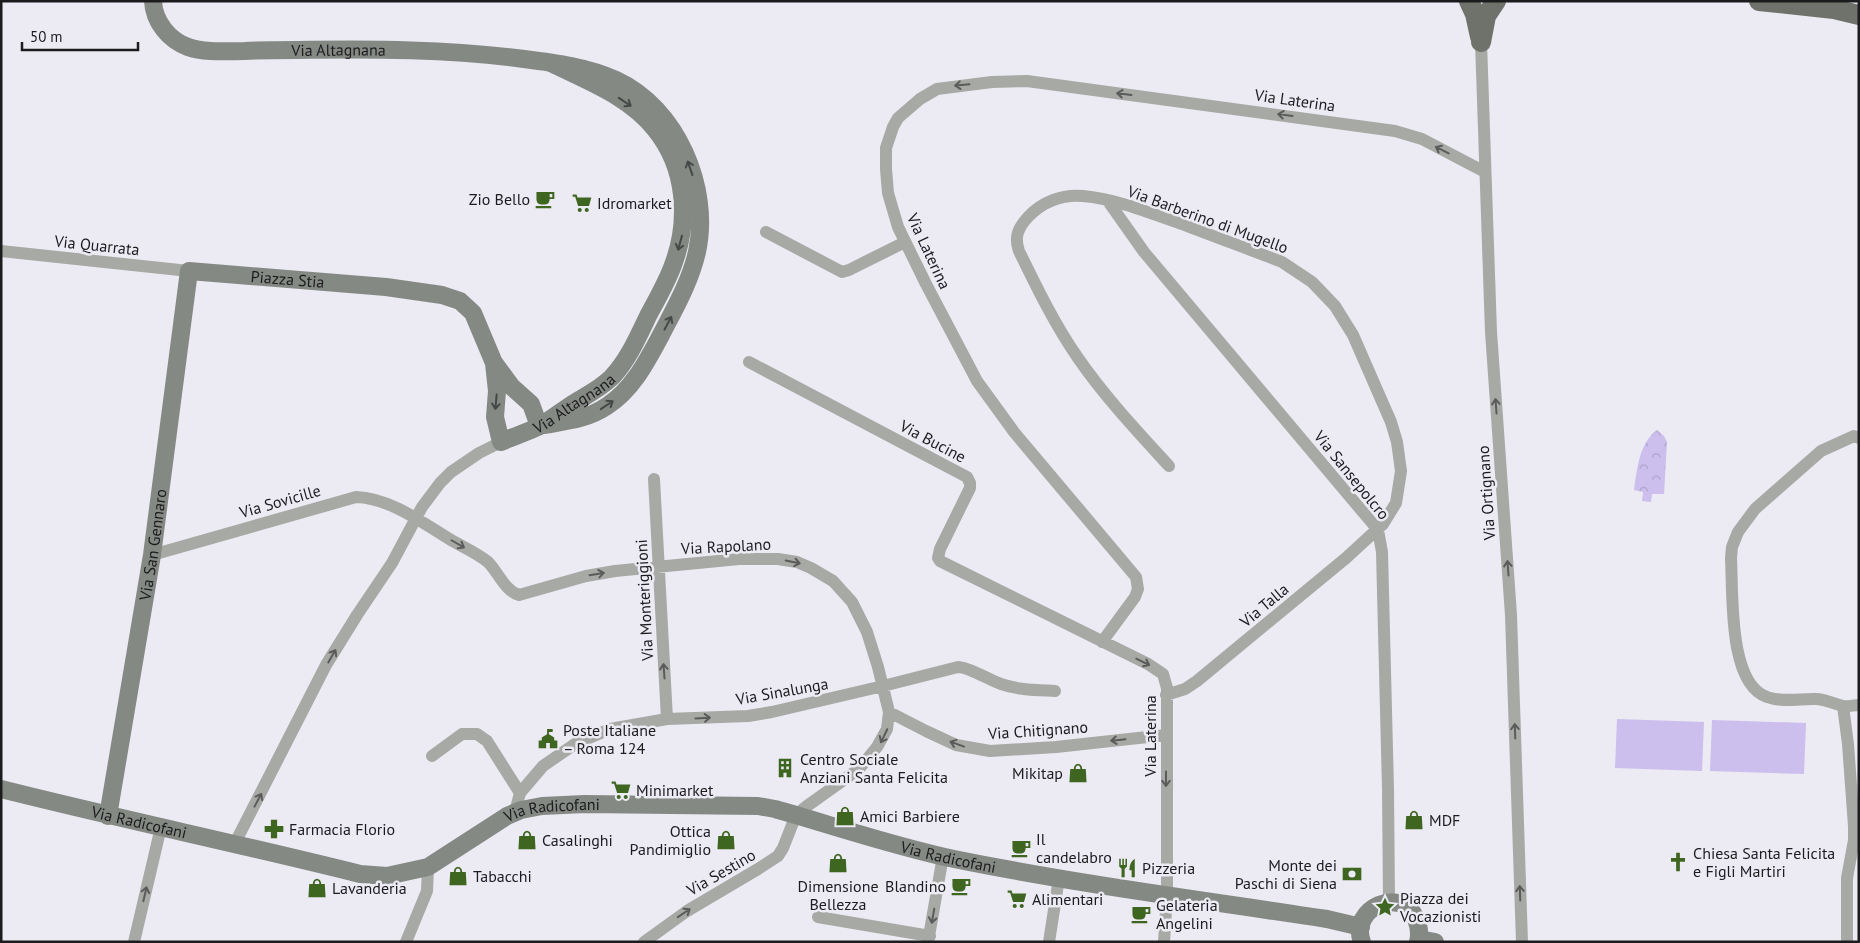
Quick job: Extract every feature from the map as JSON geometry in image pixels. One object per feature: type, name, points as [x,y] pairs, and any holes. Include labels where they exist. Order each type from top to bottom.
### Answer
[{"type":"main road","points":[[1469,1],[1478,22],[1481,42]]},
{"type":"main road","points":[[1481,42],[1486,16],[1496,1]]},
{"type":"main road","points":[[1759,1],[1834,9],[1859,15]]},
{"type":"street","name":"Via Altagnana","points":[[153,1],[155,12],[165,31],[181,44],[195,49],[232,51],[430,50],[491,55],[551,63],[578,67],[609,77],[643,97],[662,116],[677,137],[694,181],[699,207],[700,231],[692,270],[666,327],[633,368],[615,400],[596,412],[578,420],[539,426]]},
{"type":"street","name":"Via Ortignano","points":[[1481,42],[1491,332],[1511,615],[1522,942]]},
{"type":"street","name":"Via Altagnana","points":[[551,63],[608,91],[642,114],[660,135],[671,154],[677,170],[684,206],[682,235],[673,266],[640,332],[633,368]]},
{"type":"street","name":"Via Laterina","points":[[1164,942],[1167,895],[1166,681],[1163,674],[1148,664],[1102,642],[1135,597],[1138,589],[1136,577],[1034,456],[977,381],[905,242],[890,202],[886,169],[887,141],[898,118],[928,93],[944,87],[1015,81],[1383,128],[1410,134],[1485,172]]},
{"type":"street","name":"Via Barberino di Mugello","points":[[1169,466],[1104,393],[1078,359],[1053,318],[1019,251],[1016,241],[1017,234],[1023,223],[1031,214],[1047,202],[1062,197],[1082,196],[1108,201],[1158,216],[1282,262],[1312,282],[1334,306],[1353,335],[1391,422],[1397,442],[1401,471],[1398,496],[1389,516],[1378,530]]},
{"type":"street","name":"Via Sansepolcro","points":[[1108,201],[1144,252],[1378,530],[1382,552],[1389,902]]},
{"type":"street","points":[[766,232],[842,272],[850,270],[905,242]]},
{"type":"street","name":"Via Quarrata","points":[[1,251],[189,271]]},
{"type":"street","name":"Piazza Stia","points":[[189,271],[386,287],[442,295],[460,301],[473,313],[494,362]]},
{"type":"street","name":"Via San Gennaro","points":[[108,816],[152,555],[189,271]]},
{"type":"street","points":[[235,843],[326,665],[356,615],[392,563],[431,493],[478,452],[539,426],[531,404],[512,387],[494,362]]},
{"type":"street","points":[[494,362],[497,391],[495,414],[501,442]]},
{"type":"street","name":"Via Bucine","points":[[749,362],[967,477],[970,488],[940,549],[938,555],[940,561],[1102,642]]},
{"type":"street","name":"Via Altagnana","points":[[539,426],[604,384],[620,368],[633,368]]},
{"type":"street","points":[[1857,436],[1821,451],[1755,509],[1738,532],[1732,547],[1731,558],[1736,644],[1740,664],[1750,682],[1763,695],[1771,698],[1818,699],[1831,701],[1843,706],[1859,705]]},
{"type":"street","name":"Via Monteriggioni","points":[[654,479],[667,719]]},
{"type":"street","name":"Via Sovicille","points":[[152,555],[356,497],[376,500],[416,519]]},
{"type":"street","name":"Via Rapolano","points":[[416,519],[486,560],[509,589],[519,595],[592,575],[659,566],[739,559],[766,558],[798,562],[833,580],[856,608],[874,650],[889,712],[889,722],[884,736],[868,759],[844,780],[811,802],[796,816]]},
{"type":"street","name":"Via Talla","points":[[1166,695],[1186,689],[1213,668],[1378,530]]},
{"type":"street","name":"Via Sinalunga","points":[[515,812],[520,793],[543,766],[575,744],[610,729],[667,719],[748,716],[772,712],[952,668],[963,667],[1006,686],[1055,691]]},
{"type":"street","points":[[1843,706],[1848,744],[1854,832],[1846,886],[1847,942]]},
{"type":"street","name":"Via Chitignano","points":[[889,712],[956,745],[990,752],[1166,735]]},
{"type":"street","points":[[432,756],[462,734],[477,734],[487,741],[520,793]]},
{"type":"street","name":"Via Radicofani","points":[[1,789],[108,816],[235,843],[368,876],[398,875],[428,867],[515,812],[542,806],[573,804],[739,805],[775,809],[943,856],[1059,878],[1327,919],[1361,934]]},
{"type":"street","name":"Via Sestino","points":[[644,942],[687,911],[778,856],[796,816]]},
{"type":"street","points":[[134,942],[161,827]]},
{"type":"street","points":[[818,917],[929,939],[943,856]]},
{"type":"street","points":[[406,942],[427,891],[428,867]]},
{"type":"street","points":[[1049,942],[1059,878]]},
{"type":"street","points":[[1361,934],[1362,920],[1373,907],[1389,902],[1399,903],[1415,915],[1424,941]]},
{"type":"green space","points":[[1657,430],[1664,436],[1667,442],[1664,494],[1652,494],[1651,502],[1642,501],[1643,492],[1634,490],[1638,466],[1646,442]]},
{"type":"green space","points":[[1617,719],[1704,722],[1702,771],[1615,768]]},
{"type":"green space","points":[[1712,720],[1806,723],[1804,774],[1710,771]]},
{"type":"place","name":"Zio Bello","points":[[545,199]]},
{"type":"place","name":"Idromarket","points":[[582,203]]},
{"type":"place","name":"Poste Italiane – Roma 124","points":[[548,739]]},
{"type":"place","name":"Centro Sociale Anziani Santa Felicita","points":[[785,768]]},
{"type":"place","name":"Mikitap","points":[[1078,773]]},
{"type":"place","name":"Minimarket","points":[[621,790]]},
{"type":"place","name":"Amici Barbiere","points":[[845,816]]},
{"type":"place","name":"MDF","points":[[1414,820]]},
{"type":"place","name":"Farmacia Florio","points":[[274,829]]},
{"type":"place","name":"Casalinghi","points":[[527,840]]},
{"type":"place","name":"Ottica Pandimiglio","points":[[726,840]]},
{"type":"place","name":"Il candelabro","points":[[1021,848]]},
{"type":"place","name":"Chiesa Santa Felicita e Figli Martiri","points":[[1678,862]]},
{"type":"place","name":"Dimensione Bellezza","points":[[838,863]]},
{"type":"place","name":"Pizzeria","points":[[1127,868]]},
{"type":"place","name":"Monte dei Paschi di Siena","points":[[1352,874]]},
{"type":"place","name":"Tabacchi","points":[[458,876]]},
{"type":"place","name":"Blandino","points":[[961,886]]},
{"type":"place","name":"Lavanderia","points":[[317,888]]},
{"type":"place","name":"Alimentari","points":[[1017,899]]},
{"type":"place","name":"Piazza dei Vocazionisti","points":[[1385,907]]},
{"type":"place","name":"Gelateria Angelini","points":[[1141,914]]}]
